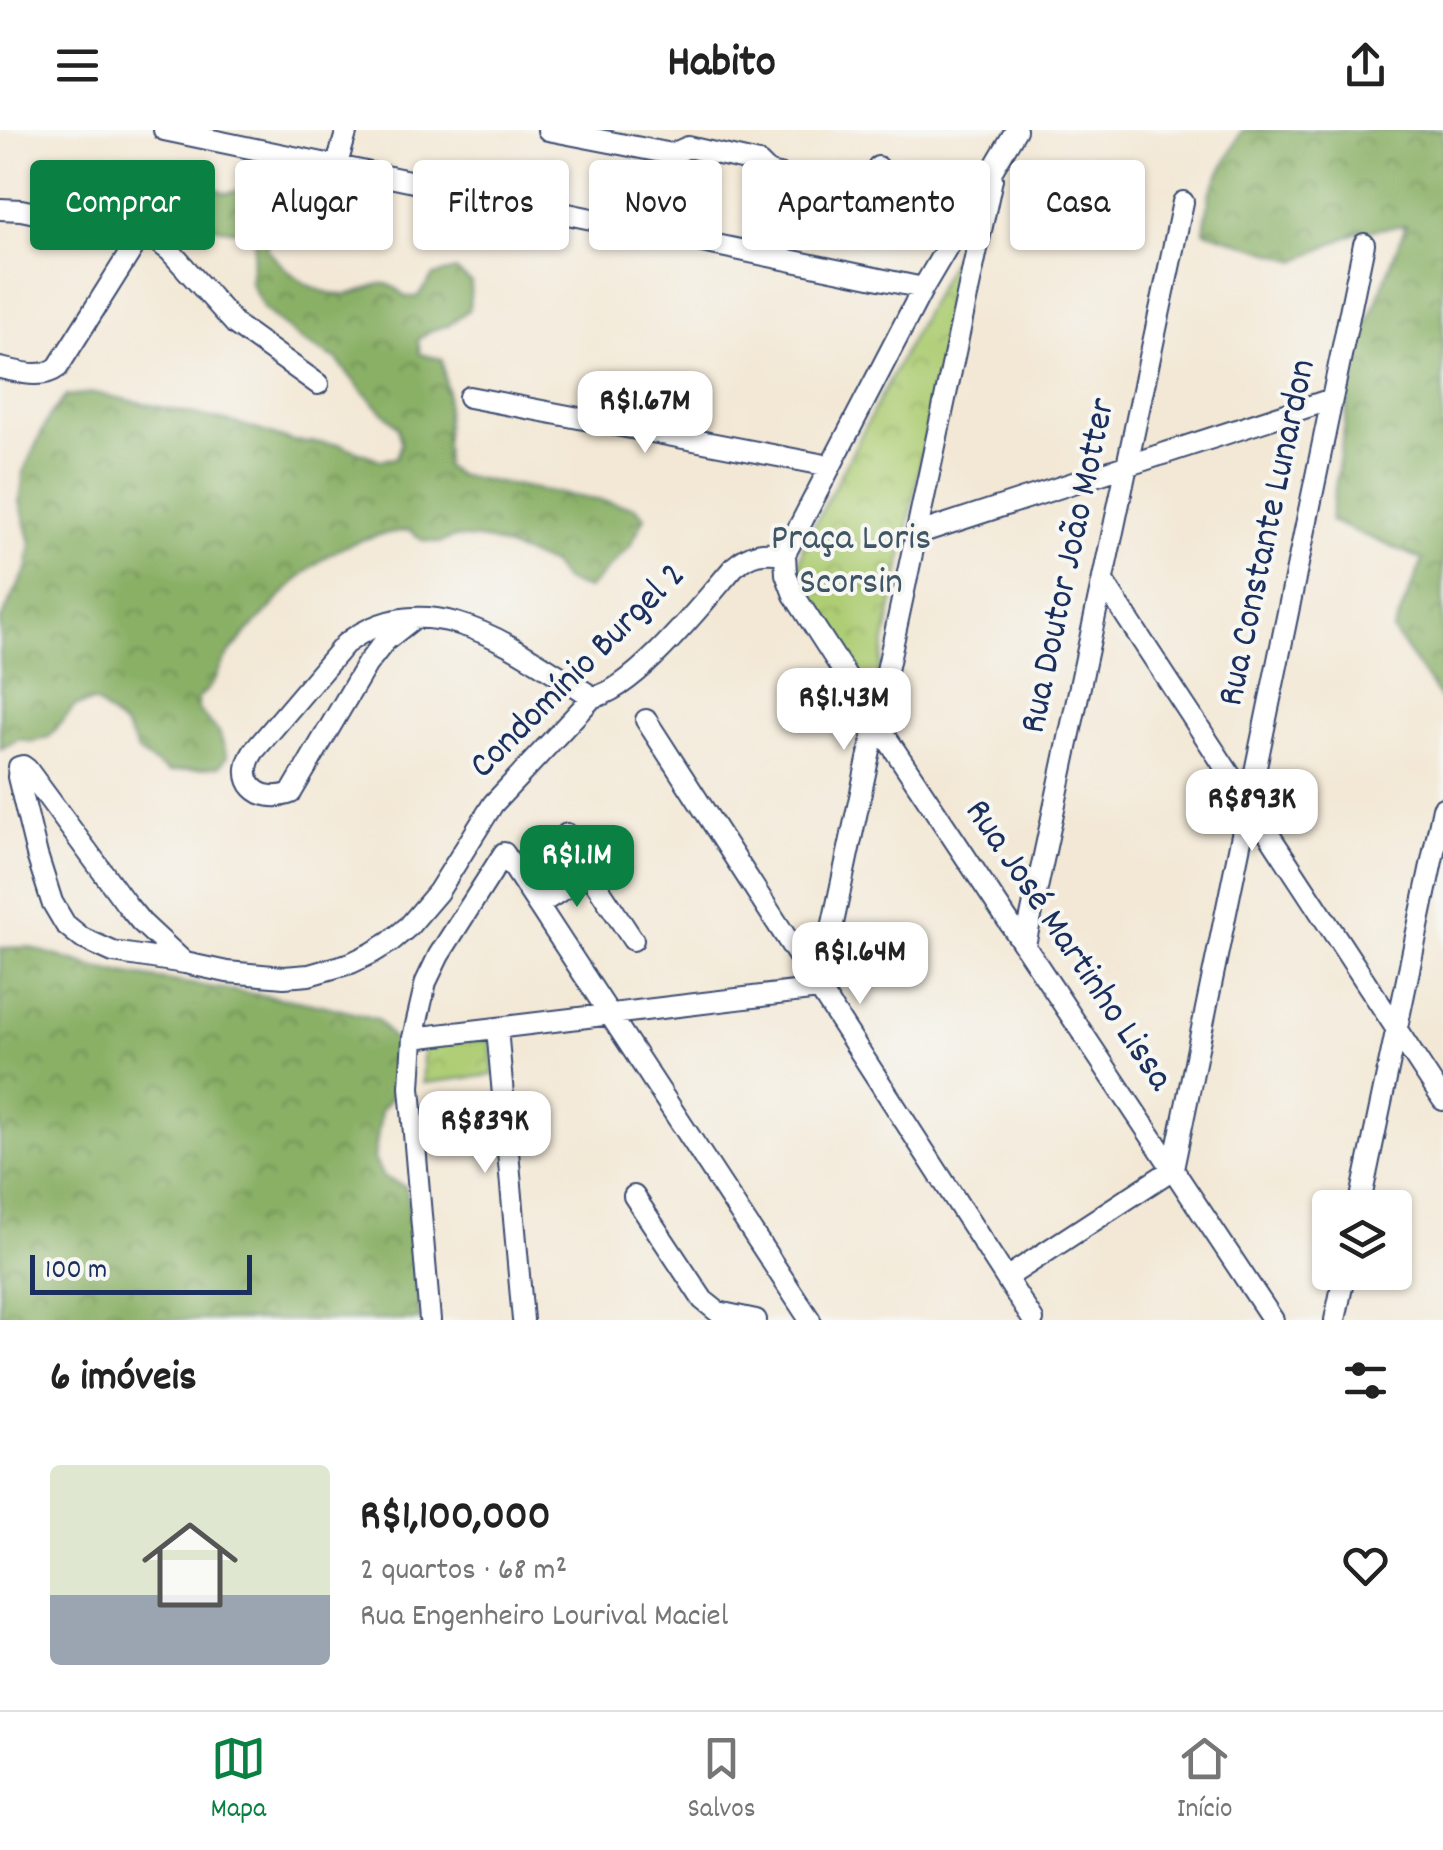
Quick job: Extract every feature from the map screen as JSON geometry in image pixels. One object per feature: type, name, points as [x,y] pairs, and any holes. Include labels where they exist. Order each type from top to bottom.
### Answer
[{"type":"street","points":[[164,130],[317,160]]},
{"type":"street","points":[[338,160],[347,130]]},
{"type":"street","points":[[548,130],[672,154],[688,147],[746,160]]},
{"type":"street","points":[[785,554],[923,288],[1016,130]]},
{"type":"street","points":[[819,989],[996,162]]},
{"type":"street","points":[[393,176],[923,288]]},
{"type":"street","name":"Rua Doutor João Motter","points":[[1025,945],[1184,202]]},
{"type":"street","points":[[0,209],[30,212]]},
{"type":"street","name":"Rua Constante Lunardon","points":[[1173,1168],[1364,244]]},
{"type":"street","points":[[0,368],[40,375],[58,366],[132,250]]},
{"type":"street","points":[[170,250],[236,326],[318,384]]},
{"type":"street","points":[[469,397],[830,466]]},
{"type":"street","points":[[916,534],[1332,399]]},
{"type":"street","name":"Condomínio Burgel 2","points":[[185,962],[127,905],[26,769],[19,767],[36,855],[52,902],[65,924],[82,938],[113,952],[226,972],[309,975],[351,963],[390,942],[438,892],[494,804],[593,697],[611,692],[657,653],[746,557],[758,552],[785,554]]},
{"type":"street","name":"Rua José Martinho Lissa","points":[[785,554],[789,586],[1273,1320]]},
{"type":"street","points":[[1103,581],[1443,1100]]},
{"type":"street","points":[[413,618],[376,650],[291,793],[268,798],[258,792],[249,782],[248,759],[332,657],[360,632],[391,620],[413,618],[442,618],[478,630],[593,697]]},
{"type":"street","points":[[646,720],[1033,1320]]},
{"type":"street","points":[[1363,1190],[1443,808]]},
{"type":"street","points":[[568,834],[633,940]]},
{"type":"street","points":[[430,1320],[411,1106],[413,1038],[426,982],[439,955],[504,853],[810,1320]]},
{"type":"street","points":[[538,904],[589,873]]},
{"type":"street","points":[[413,1038],[819,989]]},
{"type":"street","points":[[497,1028],[522,1320]]},
{"type":"street","points":[[1006,1278],[1173,1168]]},
{"type":"street","points":[[634,1196],[703,1300],[718,1312],[756,1320]]},
{"type":"street","points":[[1335,1320],[1341,1290]]},
{"type":"green space","points":[[1242,130],[1443,130],[1443,702],[1393,631],[1423,560],[1330,521],[1355,356],[1406,225],[1358,232],[1297,261],[1204,231],[1210,193]]},
{"type":"green space","points":[[215,188],[235,191],[235,231],[215,227]]},
{"type":"green space","points":[[254,250],[268,250],[293,275],[324,292],[336,294],[384,284],[405,297],[417,297],[433,276],[455,270],[471,282],[469,309],[449,325],[429,331],[418,340],[420,354],[442,359],[447,391],[445,466],[457,475],[635,507],[645,517],[630,546],[588,589],[564,581],[552,564],[488,540],[454,537],[440,543],[422,540],[410,530],[365,539],[329,555],[298,580],[224,660],[198,698],[198,710],[219,732],[227,756],[220,766],[168,772],[139,753],[126,728],[95,702],[75,706],[49,737],[32,742],[20,739],[0,749],[0,621],[27,569],[31,543],[20,502],[24,470],[50,415],[66,396],[95,393],[240,424],[292,441],[339,444],[380,460],[396,458],[401,444],[398,427],[337,360],[299,339],[264,309],[250,282]]},
{"type":"green space","name":"Praça Loris Scorsin","points":[[957,250],[963,250],[874,696],[802,585],[799,572],[803,547]]},
{"type":"green space","points":[[28,947],[103,970],[322,1005],[377,1019],[398,1045],[400,1085],[381,1111],[374,1159],[383,1177],[406,1187],[415,1241],[420,1320],[0,1320],[0,948]]},
{"type":"green space","points":[[490,1039],[494,1075],[423,1083],[423,1045]]}]
